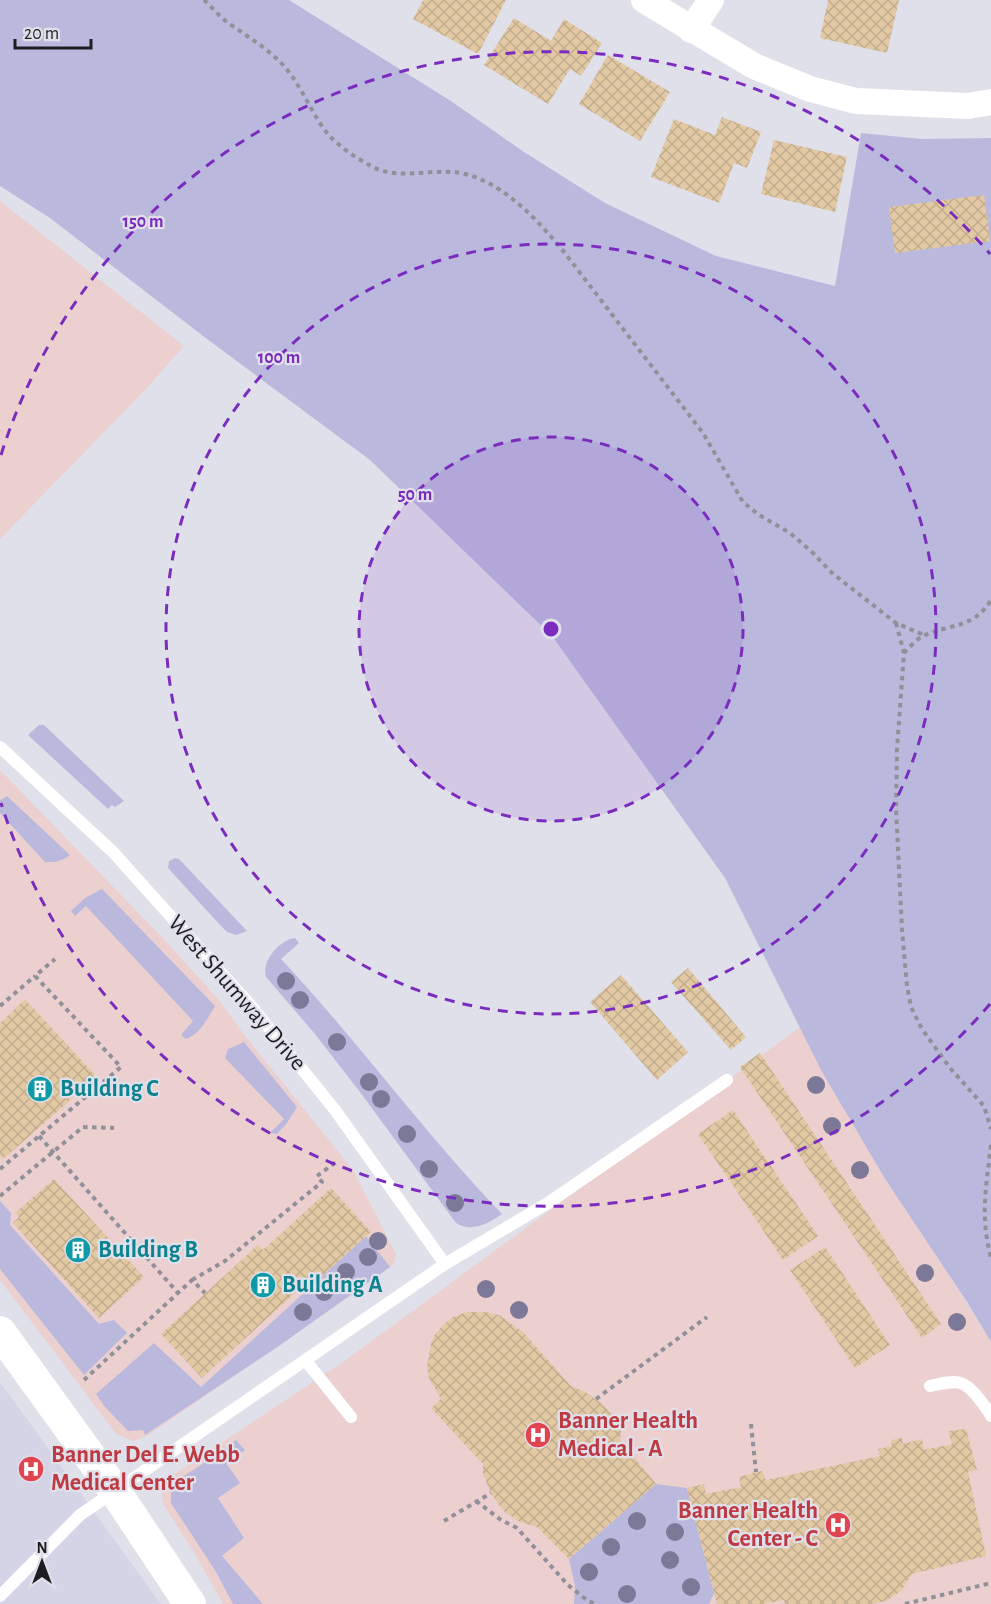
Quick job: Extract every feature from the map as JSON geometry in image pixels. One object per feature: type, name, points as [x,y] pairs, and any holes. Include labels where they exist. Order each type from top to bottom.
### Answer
[{"type":"street","points":[[644,0],[754,66],[810,89],[856,101],[968,106],[991,102]]},
{"type":"street","points":[[691,30],[711,0]]},
{"type":"street","points":[[0,1332],[115,1491],[190,1604]]},
{"type":"lane","name":"West Shumway Drive","points":[[0,747],[112,852],[252,1007],[335,1110],[445,1264]]},
{"type":"lane","points":[[0,1596],[80,1515],[445,1264],[548,1203],[727,1080]]},
{"type":"lane","points":[[306,1361],[351,1417]]},
{"type":"lane","points":[[930,1386],[942,1383],[965,1383],[970,1386],[991,1416]]},
{"type":"path","points":[[204,0],[225,20],[267,50],[295,79],[327,133],[338,144],[371,166],[386,173],[406,175],[450,172],[471,174],[524,208],[558,245],[702,433],[743,502],[790,533],[832,573],[896,622],[924,635]]},
{"type":"path","points":[[904,653],[924,635],[958,627],[979,616],[991,600]]},
{"type":"path","points":[[896,622],[904,653],[897,749],[896,809],[907,986],[911,1007],[922,1029],[945,1061],[984,1106],[991,1129]]},
{"type":"path","points":[[0,1006],[55,959]]},
{"type":"path","points":[[0,1169],[121,1067],[36,976]]},
{"type":"path","points":[[0,1196],[83,1126],[114,1128]]},
{"type":"path","points":[[39,1136],[178,1293]]},
{"type":"path","points":[[991,1145],[983,1206],[991,1258]]},
{"type":"path","points":[[84,1380],[192,1280],[225,1262],[322,1182],[317,1176],[336,1162]]},
{"type":"path","points":[[192,1280],[205,1293]]},
{"type":"path","points":[[596,1399],[707,1317]]},
{"type":"path","points":[[751,1424],[756,1472]]},
{"type":"path","points":[[444,1521],[490,1493]]},
{"type":"path","points":[[476,1501],[501,1520],[517,1528],[568,1585],[588,1601],[596,1604]]},
{"type":"path","points":[[905,1604],[991,1583]]},
{"type":"shaded area","points":[[0,0],[289,0],[451,101],[524,152],[605,203],[716,256],[835,286],[861,133],[922,139],[991,138],[991,1342],[887,1182],[822,1072],[725,878],[552,636],[370,460],[207,339],[50,218],[0,186]]},
{"type":"shaded area","points":[[0,201],[184,346],[146,389],[0,539]]},
{"type":"shaded area","points":[[39,725],[44,725],[124,801],[108,809],[28,735]]},
{"type":"shaded area","points":[[0,770],[162,937],[218,999],[353,1170],[396,1254],[394,1264],[362,1288],[147,1436],[134,1441],[116,1434],[0,1280]]},
{"type":"shaded area","points":[[7,796],[70,855],[58,861],[45,862],[0,813],[0,800]]},
{"type":"shaded area","points":[[179,859],[247,931],[236,935],[227,932],[220,925],[168,868],[169,861]]},
{"type":"shaded area","points":[[102,889],[215,1006],[203,1026],[191,1037],[186,1039],[181,1035],[193,1021],[86,906],[75,916],[71,911],[85,898]]},
{"type":"shaded area","points":[[295,938],[299,943],[281,959],[337,1022],[445,1152],[502,1214],[474,1227],[456,1223],[363,1096],[315,1034],[266,977],[266,965],[277,947]]},
{"type":"shaded area","points":[[800,1027],[822,1072],[991,1342],[991,1604],[223,1604],[163,1504],[161,1494],[168,1478],[343,1362]]},
{"type":"shaded area","points":[[244,1042],[297,1107],[277,1134],[270,1133],[284,1119],[225,1058],[228,1049]]},
{"type":"shaded area","points":[[0,1201],[11,1213],[10,1225],[99,1324],[114,1320],[127,1333],[84,1375],[0,1269]]},
{"type":"shaded area","points":[[366,1236],[390,1267],[276,1348],[145,1435],[143,1430],[128,1431],[96,1394],[154,1343],[201,1387]]},
{"type":"shaded area","name":"Banner Del E. Webb Medical Center","points":[[0,1382],[126,1556],[161,1604],[0,1604]]},
{"type":"shaded area","points":[[236,1440],[245,1450],[226,1463],[240,1483],[218,1498],[244,1538],[222,1556],[263,1604],[233,1604],[216,1572],[171,1503],[171,1488],[178,1480]]},
{"type":"shaded area","points":[[656,1484],[687,1488],[714,1593],[709,1604],[574,1604],[575,1586],[569,1559]]},
{"type":"building","points":[[423,0],[506,0],[478,54],[413,19]]},
{"type":"building","points":[[828,0],[899,0],[887,53],[820,38]]},
{"type":"building","points":[[514,18],[551,41],[564,19],[602,43],[581,76],[570,69],[548,104],[484,65]]},
{"type":"building","points":[[608,55],[670,92],[640,141],[579,104]]},
{"type":"building","points":[[722,117],[761,132],[747,168],[734,163],[719,203],[651,177],[674,119],[715,135]]},
{"type":"building","points":[[774,140],[847,157],[835,212],[761,194]]},
{"type":"building","points":[[984,195],[990,241],[895,253],[889,207]]},
{"type":"building","points":[[688,968],[746,1037],[731,1050],[671,982]]},
{"type":"building","points":[[621,975],[688,1052],[657,1080],[590,1002]]},
{"type":"building","name":"Building C","points":[[25,999],[95,1075],[66,1104],[3,1159],[0,1156],[0,1023]]},
{"type":"building","points":[[760,1053],[941,1324],[922,1338],[740,1067]]},
{"type":"building","points":[[733,1110],[818,1236],[783,1260],[698,1134]]},
{"type":"building","name":"Building B","points":[[54,1179],[144,1277],[99,1318],[13,1223],[19,1217],[15,1213]]},
{"type":"building","name":"Building A","points":[[331,1188],[371,1232],[302,1294],[298,1290],[202,1378],[161,1334],[258,1245],[263,1250]]},
{"type":"building","points":[[825,1247],[890,1345],[855,1368],[790,1270]]},
{"type":"building","name":"Banner Health Medical - A","points":[[467,1312],[499,1315],[523,1332],[571,1386],[587,1393],[602,1404],[616,1419],[621,1430],[620,1440],[656,1484],[569,1559],[537,1527],[520,1522],[506,1513],[491,1493],[483,1474],[483,1464],[431,1408],[441,1399],[429,1378],[427,1366],[434,1336],[453,1317]]},
{"type":"building","name":"Banner Health Center - C","points":[[966,1429],[977,1470],[968,1472],[986,1556],[912,1574],[901,1591],[886,1601],[872,1604],[785,1604],[784,1600],[763,1604],[717,1604],[687,1488],[704,1484],[706,1494],[741,1487],[739,1477],[756,1472],[762,1471],[766,1480],[880,1456],[878,1449],[892,1446],[891,1440],[902,1438],[903,1444],[922,1439],[924,1450],[952,1444],[948,1431]]},
{"type":"place","name":"Building C","points":[[40,1089]]},
{"type":"place","name":"Building B","points":[[78,1250]]},
{"type":"place","name":"Building A","points":[[263,1285]]},
{"type":"place","name":"Banner Health Medical - A","points":[[538,1435]]},
{"type":"place","name":"Banner Del E. Webb Medical Center","points":[[31,1469]]},
{"type":"place","name":"Banner Health Center - C","points":[[838,1525]]}]
